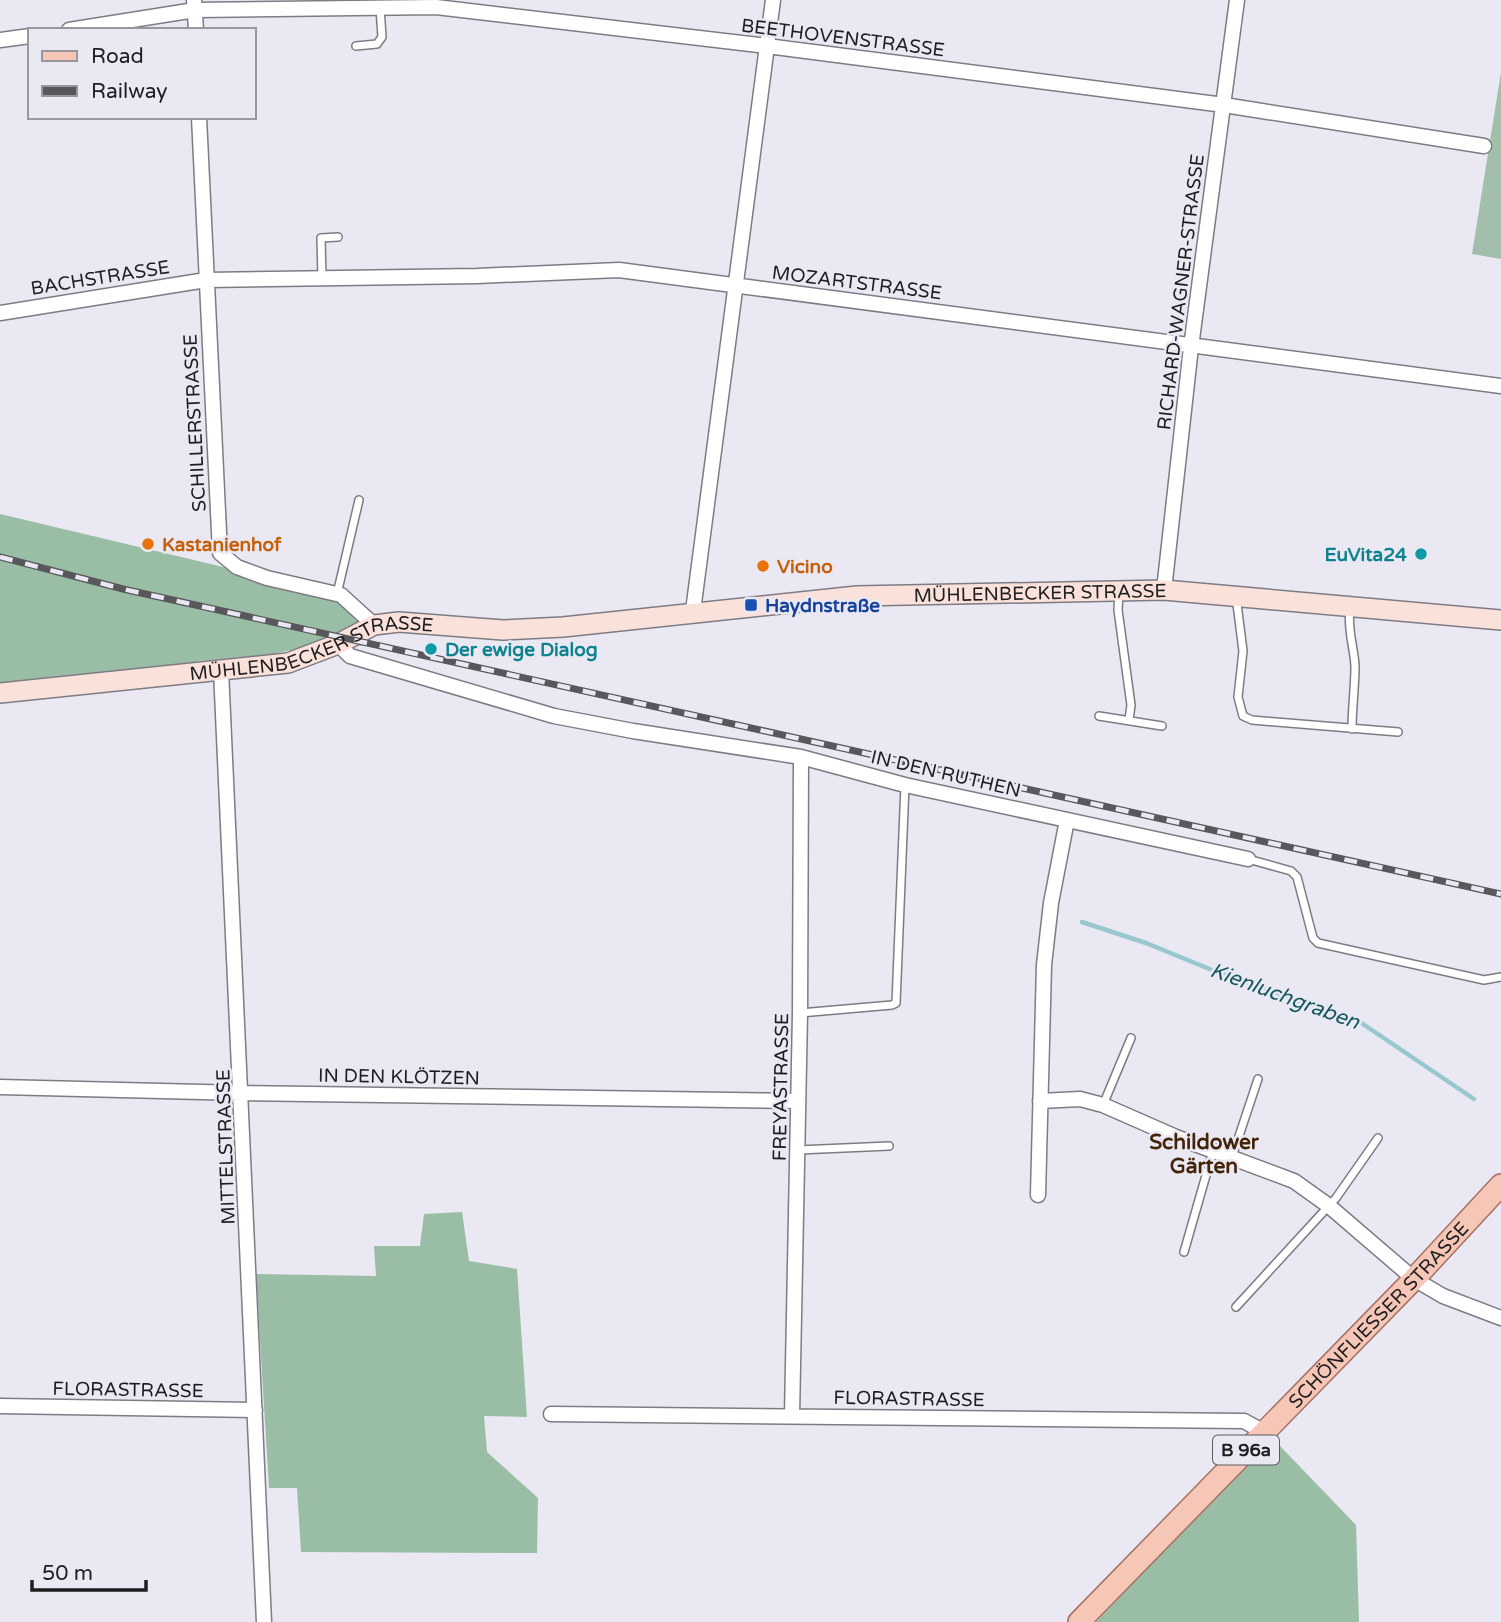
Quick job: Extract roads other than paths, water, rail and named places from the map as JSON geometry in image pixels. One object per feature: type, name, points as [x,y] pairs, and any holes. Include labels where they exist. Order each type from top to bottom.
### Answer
[{"type":"main road","name":"MÜHLENBECKER STRASSE","points":[[0,693],[288,663],[338,644],[374,625],[399,622],[503,630],[563,627],[693,611],[857,596],[1164,590],[1501,620]]},
{"type":"main road","name":"SCHÖNFLIESSER STRASSE","points":[[1079,1622],[1414,1279],[1501,1185]]},
{"type":"street","points":[[693,611],[773,0]]},
{"type":"street","name":"RICHARD-WAGNER-STRASSE","points":[[1164,590],[1191,347],[1237,0]]},
{"type":"street","points":[[195,5],[195,28]]},
{"type":"street","name":"BEETHOVENSTRASSE","points":[[79,28],[195,5],[436,7],[767,46],[1224,105],[1484,146]]},
{"type":"street","points":[[0,40],[28,36]]},
{"type":"street","name":"SCHILLERSTRASSE","points":[[199,119],[220,553],[237,567],[267,578],[337,594],[374,625]]},
{"type":"street","name":"MOZARTSTRASSE","points":[[206,280],[477,276],[619,270],[1501,386]]},
{"type":"street","name":"BACHSTRASSE","points":[[0,313],[206,280]]},
{"type":"street","name":"IN DEN RUTHEN","points":[[338,644],[350,656],[554,716],[802,757],[905,785],[1248,859]]},
{"type":"street","name":"MITTELSTRASSE","points":[[221,670],[264,1622]]},
{"type":"street","name":"FREYASTRASSE","points":[[792,1416],[802,757]]},
{"type":"street","points":[[1038,1195],[1044,965],[1051,903],[1067,820]]},
{"type":"street","name":"IN DEN KLÖTZEN","points":[[0,1087],[798,1101]]},
{"type":"street","points":[[1040,1101],[1080,1099],[1103,1105],[1140,1123],[1294,1181],[1329,1206],[1414,1279],[1443,1296],[1501,1318]]},
{"type":"street","name":"FLORASTRASSE","points":[[0,1406],[255,1410]]},
{"type":"street","name":"FLORASTRASSE","points":[[551,1414],[1244,1420],[1264,1432]]},
{"type":"lane","points":[[356,46],[377,44],[382,37],[380,8]]},
{"type":"lane","points":[[322,278],[321,238],[338,237]]},
{"type":"lane","points":[[337,594],[359,500]]},
{"type":"lane","points":[[1119,590],[1118,610],[1132,705],[1129,720]]},
{"type":"lane","points":[[1236,596],[1243,651],[1238,697],[1243,716],[1252,720],[1398,732]]},
{"type":"lane","points":[[1350,605],[1349,619],[1355,667],[1351,704],[1352,729]]},
{"type":"lane","points":[[1099,716],[1162,726]]},
{"type":"lane","points":[[800,1013],[896,1003],[905,785]]},
{"type":"lane","name":"IN DEN RUTHEN","points":[[1248,859],[1291,871],[1297,877],[1313,938],[1318,943],[1484,980],[1501,977]]},
{"type":"lane","points":[[1103,1105],[1132,1038]]},
{"type":"lane","points":[[1232,1158],[1258,1079]]},
{"type":"lane","points":[[1236,1307],[1329,1206],[1378,1138]]},
{"type":"lane","points":[[798,1150],[888,1146]]},
{"type":"lane","points":[[1184,1252],[1213,1151]]},
{"type":"waterway","name":"Kienluchgraben","points":[[1082,922],[1360,1022],[1474,1099]]},
{"type":"railway","points":[[0,557],[123,589],[1501,894]]},
{"type":"place","name":"Kastanienhof","points":[[148,544]]},
{"type":"place","name":"EuVita24","points":[[1421,554]]},
{"type":"place","name":"Vicino","points":[[763,566]]},
{"type":"place","name":"Haydnstraße","points":[[751,605]]},
{"type":"place","name":"Der ewige Dialog","points":[[431,649]]},
{"type":"district","name":"Schildower Gärten","points":[[1204,1154]]}]
